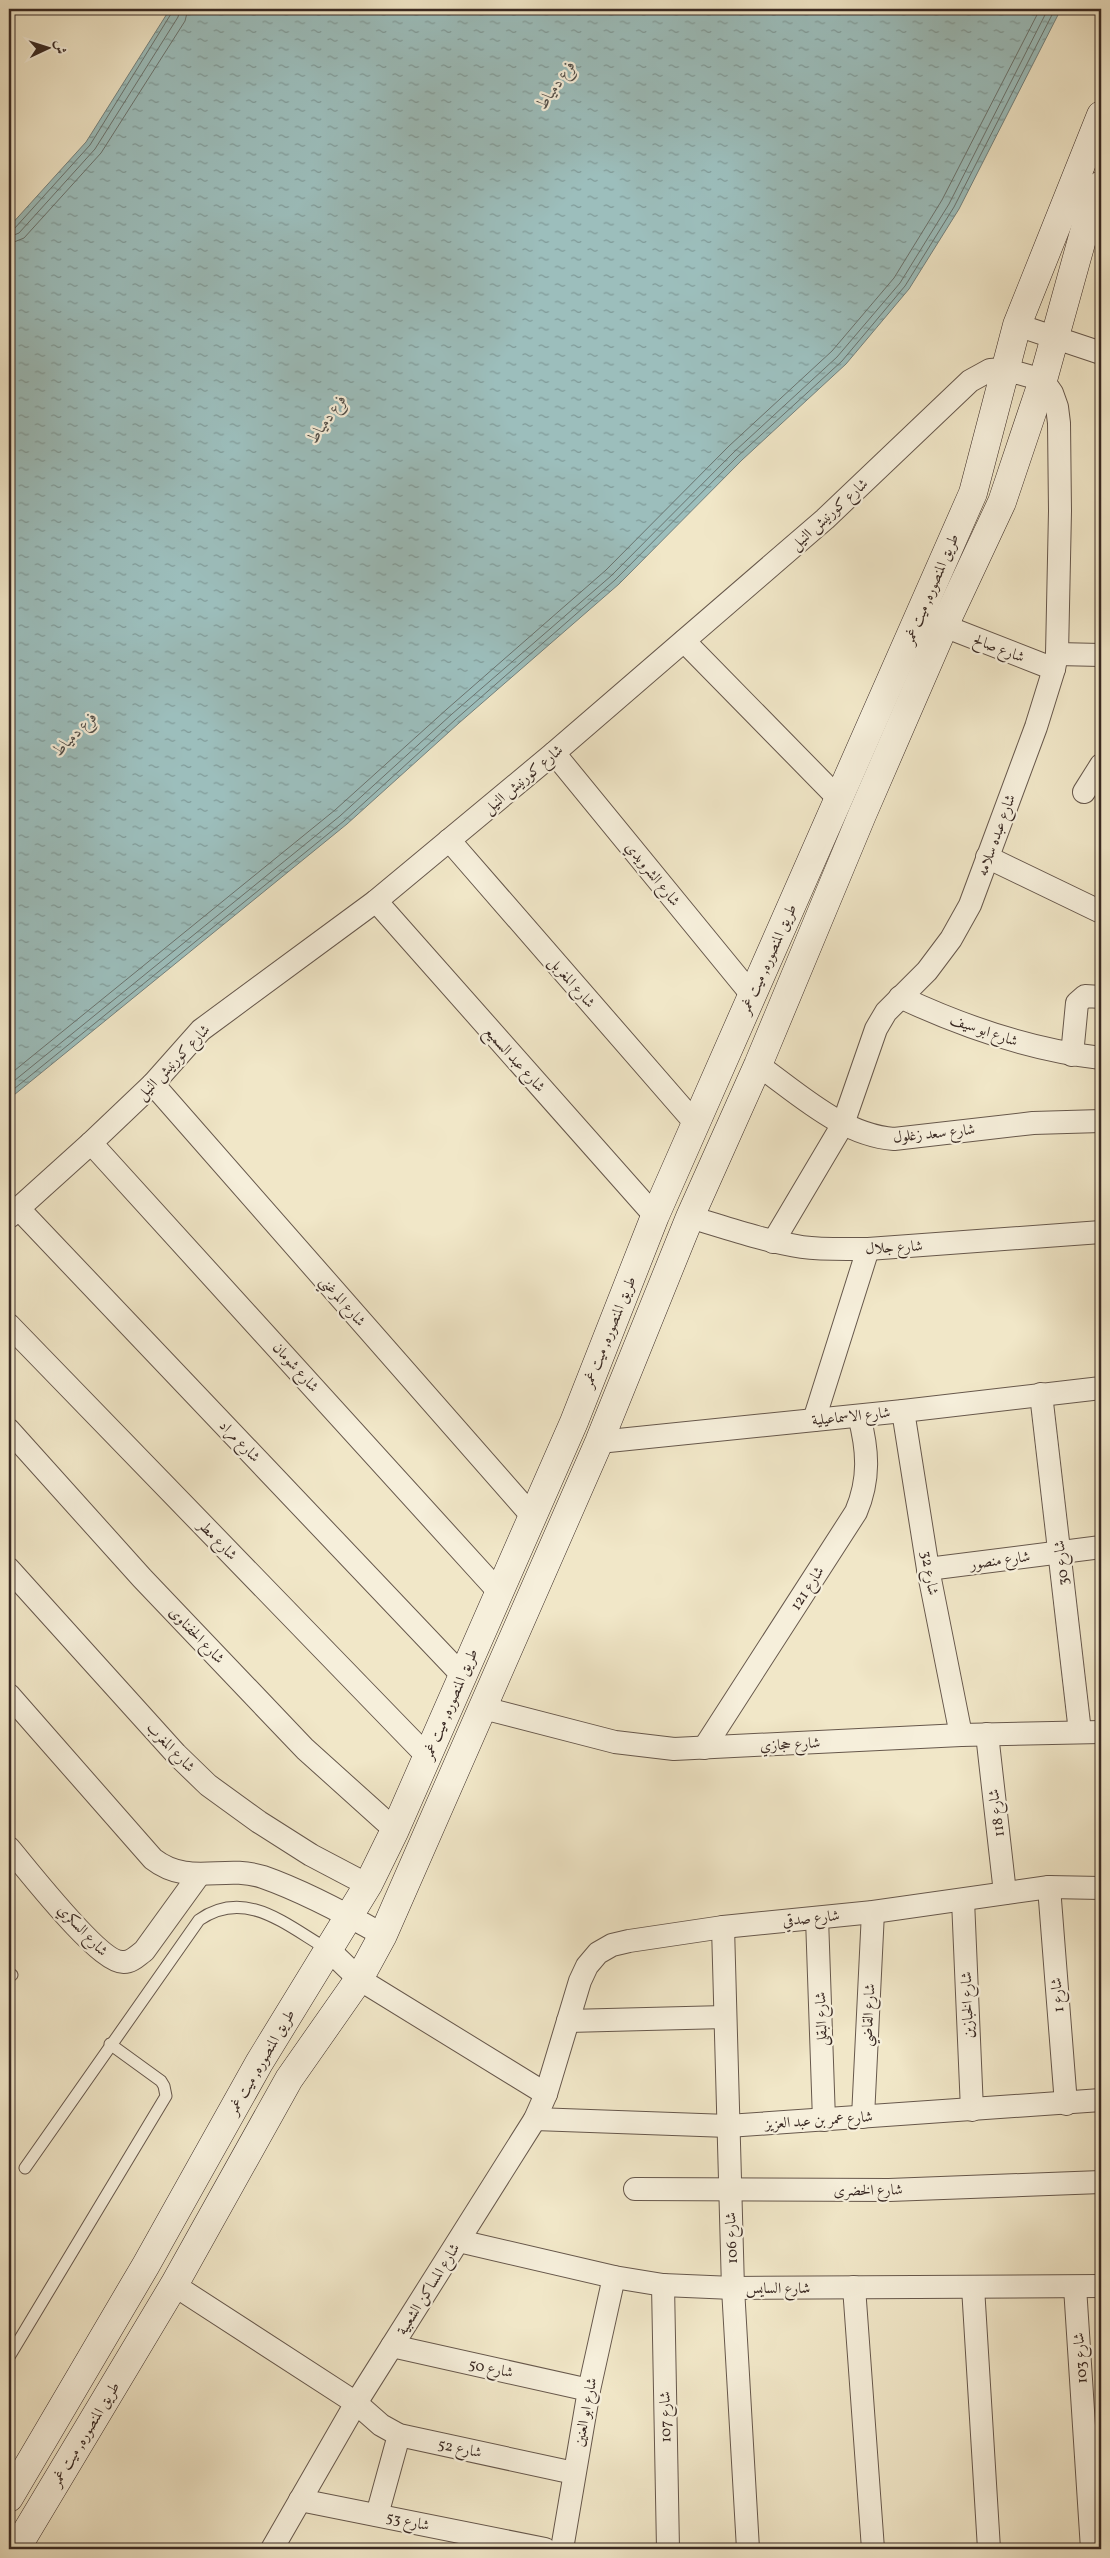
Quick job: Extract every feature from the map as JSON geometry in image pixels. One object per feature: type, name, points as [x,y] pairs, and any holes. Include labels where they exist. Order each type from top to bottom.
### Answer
[{"type":"main road","name":"طريق المنصوره, ميت غمر","points":[[9,2498],[146,2265],[259,2063],[368,1886],[395,1830],[574,1422],[655,1216],[973,493],[1017,325],[1101,115]]},
{"type":"main road","name":"طريق المنصوره, ميت غمر","points":[[16,2549],[174,2285],[288,2079],[359,1979],[383,1935],[600,1442],[690,1217],[758,1065],[862,815],[944,626],[1002,502],[1043,380],[1053,337],[1086,225],[1101,186]]},
{"type":"street","points":[[1017,325],[1101,353]]},
{"type":"street","points":[[1004,369],[1043,380]]},
{"type":"street","name":"شارع كورنيش النيل","points":[[14,1213],[152,1084],[201,1030],[376,901],[554,753],[826,519],[970,381],[990,370],[1004,369]]},
{"type":"street","name":"شارع عبده سلامه","points":[[773,1242],[843,1124],[876,1029],[886,1012],[927,971],[951,940],[970,905],[1036,726],[1055,662],[1059,424],[1052,393],[1043,380]]},
{"type":"street","name":"شارع صالح","points":[[944,626],[1055,662],[1101,655]]},
{"type":"street","points":[[684,641],[839,799]]},
{"type":"street","name":"شارع الشرويدي","points":[[554,753],[752,995]]},
{"type":"street","points":[[1084,792],[1101,765]]},
{"type":"street","name":"شارع المغربل","points":[[448,840],[696,1124]]},
{"type":"street","points":[[988,856],[1101,912]]},
{"type":"street","name":"شارع عبد السميع","points":[[376,901],[655,1216]]},
{"type":"street","name":"شارع ابو سيف","points":[[900,996],[984,1032],[1072,1055],[1101,1058]]},
{"type":"street","points":[[1072,1055],[1077,1003],[1085,996],[1101,997]]},
{"type":"street","name":"شارع سعد زغلول","points":[[758,1065],[843,1124],[868,1135],[894,1139],[1033,1123],[1101,1121]]},
{"type":"street","name":"شارع المرغني","points":[[152,1084],[533,1517]]},
{"type":"street","name":"شارع شومان","points":[[91,1143],[499,1592]]},
{"type":"street","name":"شارع مراد","points":[[14,1213],[462,1674]]},
{"type":"street","name":"شارع جلال","points":[[690,1217],[773,1242],[805,1247],[868,1249],[1101,1232]]},
{"type":"street","points":[[814,1420],[868,1249]]},
{"type":"street","name":"شارع مطر","points":[[9,1325],[428,1756]]},
{"type":"street","name":"شارع الاسماعيلية","points":[[600,1442],[859,1416],[1101,1388]]},
{"type":"street","name":"شارع 30","points":[[1041,1394],[1059,1552],[1090,1732]]},
{"type":"street","name":"شارع 32","points":[[903,1411],[928,1570],[961,1735]]},
{"type":"street","name":"شارع 121","points":[[704,1748],[856,1512],[864,1494],[867,1475],[866,1445],[859,1416]]},
{"type":"street","name":"شارع الحفناوى","points":[[9,1430],[142,1578],[305,1749],[395,1830]]},
{"type":"street","name":"شارع منصور","points":[[928,1570],[1101,1547]]},
{"type":"street","name":"شارع المغرب","points":[[9,1569],[176,1754],[208,1785],[266,1827],[368,1886]]},
{"type":"street","points":[[9,1695],[153,1859],[166,1869],[199,1875],[242,1873],[262,1877],[349,1916],[383,1935]]},
{"type":"street","name":"شارع حجازي","points":[[483,1708],[615,1742],[645,1747],[704,1748],[961,1735],[1090,1732]]},
{"type":"street","name":"شارع 118","points":[[987,1734],[1005,1893]]},
{"type":"street","name":"شارع السكري","points":[[9,1848],[93,1945],[112,1960],[124,1962],[133,1960],[144,1951],[199,1875]]},
{"type":"street","name":"شارع صدقي","points":[[568,2021],[586,1966],[598,1953],[612,1945],[723,1927],[873,1912],[1049,1887],[1101,1888]]},
{"type":"street","name":"شارع 1","points":[[1049,1887],[1066,2104]]},
{"type":"street","name":"شارع الخبازين","points":[[963,1900],[972,2110]]},
{"type":"street","name":"شارع القاضي","points":[[864,2117],[873,1912]]},
{"type":"street","name":"شارع البقلى","points":[[817,1918],[824,2120]]},
{"type":"street","name":"شارع 106","points":[[723,1927],[733,2288],[748,2549]]},
{"type":"street","points":[[329,1950],[359,1979],[546,2094]]},
{"type":"street","points":[[568,2021],[725,2018]]},
{"type":"street","name":"شارع المساكن الشعبية","points":[[272,2549],[356,2403],[536,2119],[546,2094],[568,2021]]},
{"type":"street","name":"شارع عمر بن عبد العزيز","points":[[536,2119],[728,2126],[1066,2104],[1101,2100]]},
{"type":"street","name":"شارع الخضرى","points":[[635,2189],[730,2191],[889,2190],[1101,2182]]},
{"type":"street","name":"شارع السايس","points":[[459,2241],[614,2276],[663,2285],[733,2288],[1101,2286]]},
{"type":"street","name":"شارع ابو العنين","points":[[562,2549],[589,2390],[614,2276]]},
{"type":"street","name":"شارع 52","points":[[174,2285],[356,2403],[381,2426],[400,2435],[574,2473]]},
{"type":"street","name":"شارع 107","points":[[663,2285],[668,2549]]},
{"type":"street","name":"شارع 103","points":[[1075,2286],[1092,2549]]},
{"type":"street","points":[[854,2287],[872,2549]]},
{"type":"street","points":[[973,2287],[989,2549]]},
{"type":"street","name":"شارع 50","points":[[392,2346],[589,2390]]},
{"type":"street","points":[[377,2515],[400,2435]]},
{"type":"street","name":"شارع 53","points":[[300,2500],[544,2549]]},
{"type":"lane","points":[[24,2168],[190,1930],[210,1912],[230,1906],[250,1907],[263,1912],[329,1950]]},
{"type":"lane","points":[[9,2358],[166,2096],[161,2082],[110,2044]]},
{"type":"water","name":"فرع دمياط","points":[[170,9],[1061,9],[959,209],[909,289],[846,364],[742,460],[619,584],[459,723],[347,824],[9,1099],[9,227],[86,142]]}]
